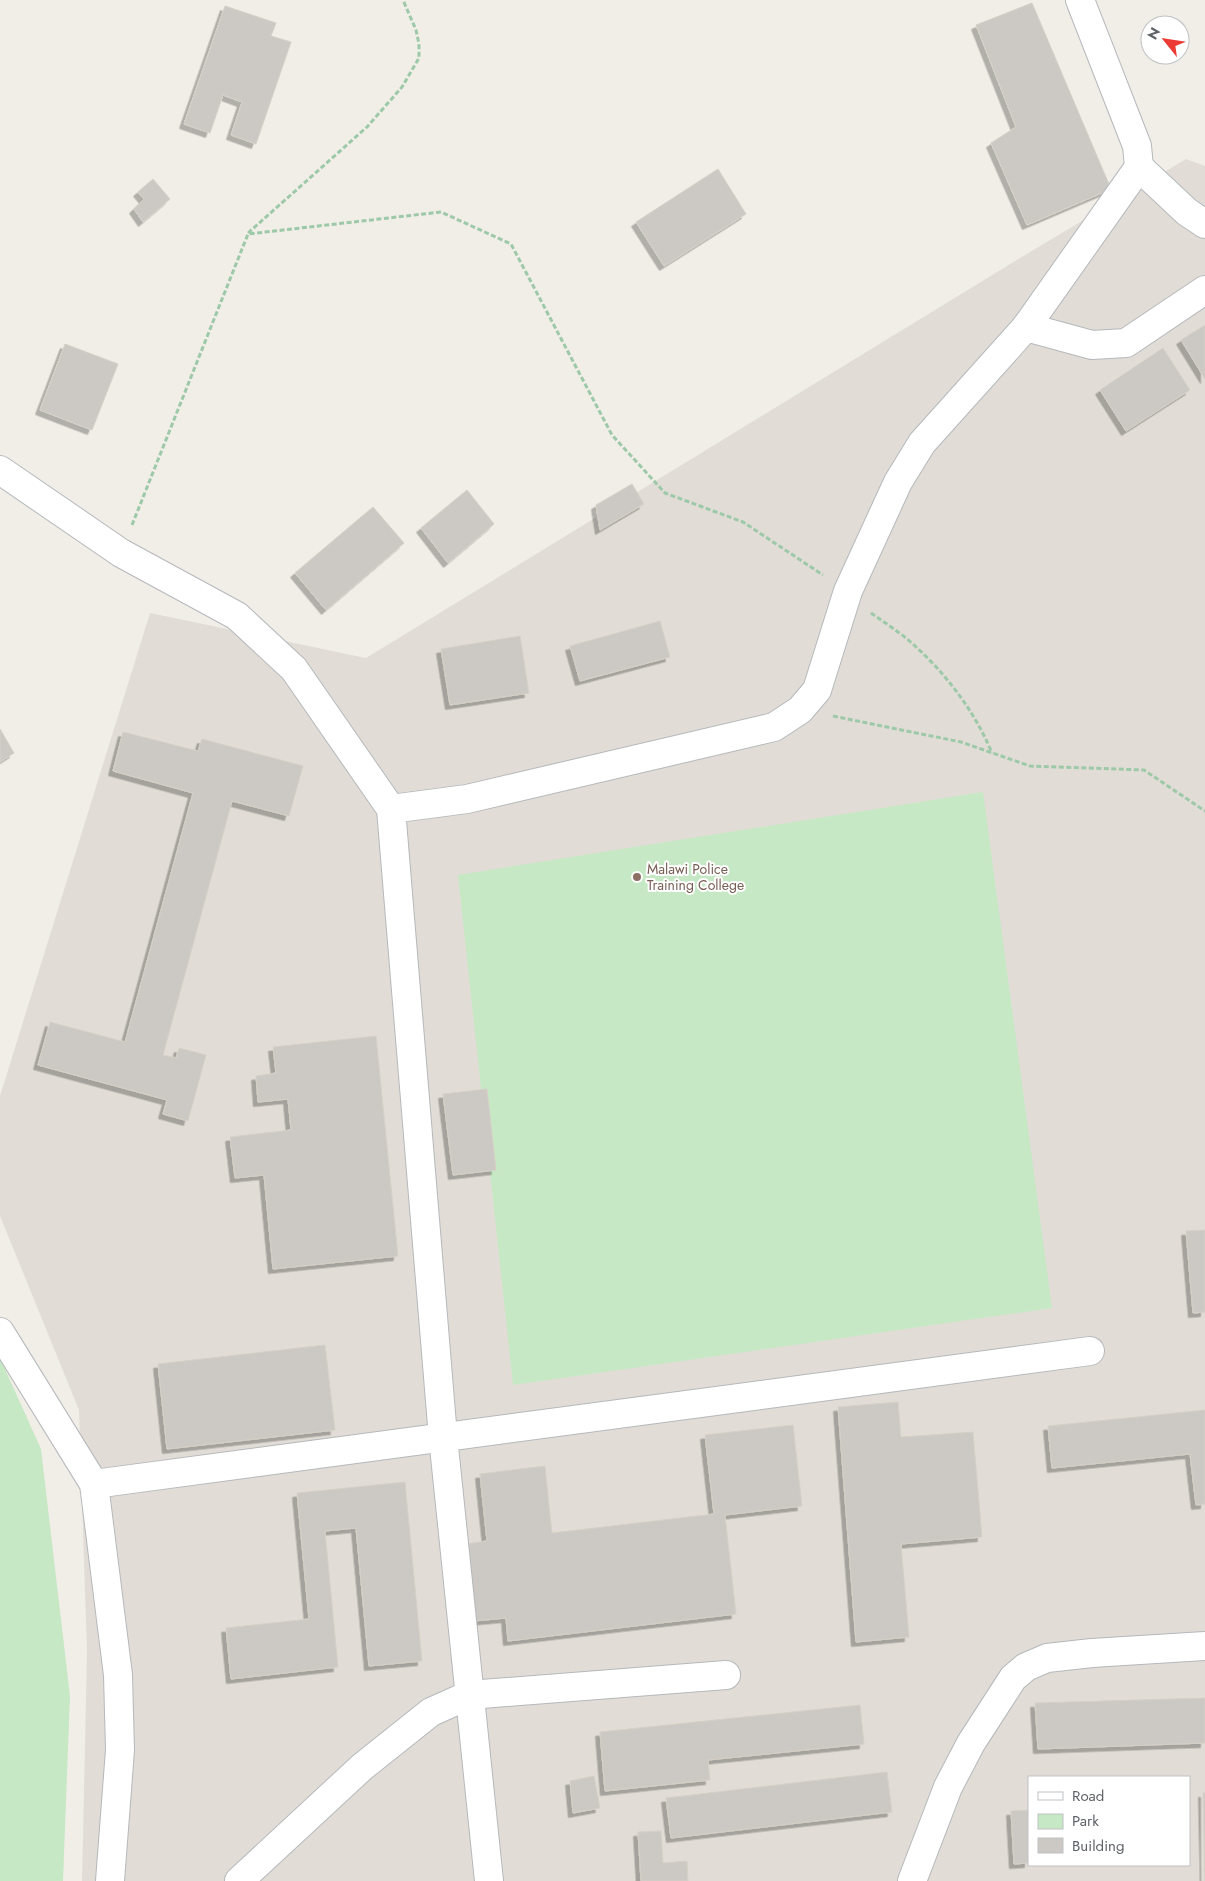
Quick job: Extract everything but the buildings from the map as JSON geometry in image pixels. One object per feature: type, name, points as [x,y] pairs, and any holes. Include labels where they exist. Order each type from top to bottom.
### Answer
[{"type":"street","points":[[391,809],[467,799],[774,727],[800,710],[817,690],[848,591],[898,482],[922,443],[1026,327],[1139,166],[1138,146],[1080,0]]},
{"type":"street","points":[[1139,166],[1187,212],[1205,224]]},
{"type":"street","points":[[1026,327],[1092,345],[1126,343],[1205,290]]},
{"type":"street","points":[[0,470],[121,554],[237,616],[294,669],[391,809],[444,1436],[489,1881]]},
{"type":"street","points":[[0,1332],[94,1484],[118,1675],[120,1750],[110,1881]]},
{"type":"street","points":[[94,1484],[1090,1351]]},
{"type":"street","points":[[912,1881],[948,1787],[971,1743],[1013,1678],[1026,1667],[1047,1658],[1092,1653],[1205,1646]]},
{"type":"street","points":[[239,1881],[362,1767],[431,1712],[470,1695],[726,1675]]},
{"type":"path","points":[[121,554],[248,234],[368,127],[402,86],[419,58],[416,30],[403,0]]},
{"type":"path","points":[[248,234],[441,212],[511,244],[612,435],[665,493],[743,522],[848,591],[864,608],[914,644],[944,676],[966,704],[983,731],[992,753]]},
{"type":"path","points":[[800,710],[961,742],[1030,766],[1144,770],[1205,811]]},
{"type":"shaded area","name":"Malawi Police Training College","points":[[1186,159],[1205,166],[1205,1881],[82,1881],[87,1652],[79,1410],[0,1216],[0,1096],[150,613],[366,658],[1020,258]]},
{"type":"green space","points":[[983,792],[1052,1308],[513,1385],[458,875]]},
{"type":"green space","points":[[0,1358],[41,1449],[70,1696],[63,1881],[0,1881]]},
{"type":"place","name":"Malawi Police Training College","points":[[637,877]]}]
